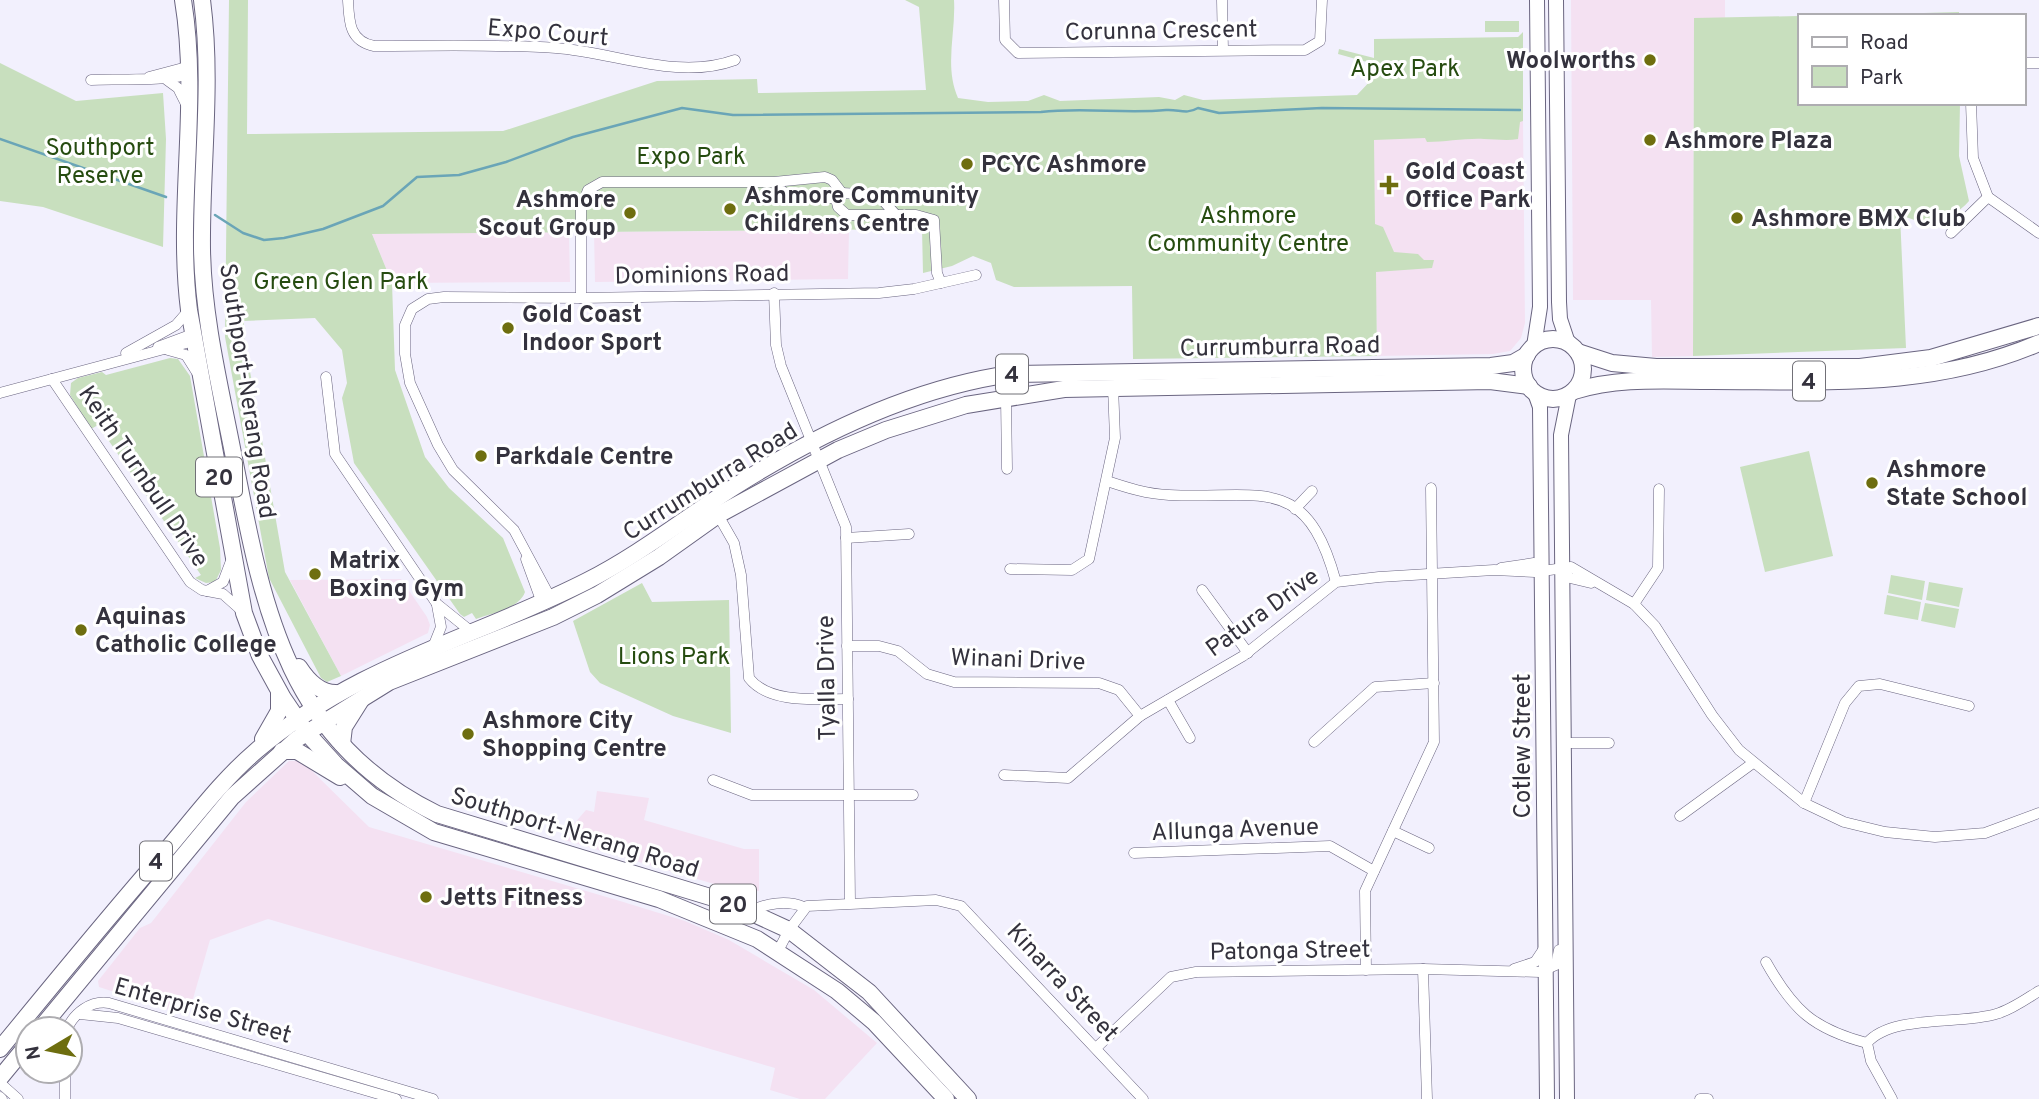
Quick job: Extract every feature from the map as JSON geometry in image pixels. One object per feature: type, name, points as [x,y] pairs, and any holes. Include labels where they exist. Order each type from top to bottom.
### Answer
[{"type":"main road","name":"Southport-Nerang Road","points":[[183,0],[189,73],[184,261],[189,310],[244,613],[260,656],[301,726],[361,788],[434,832],[659,899],[723,923],[778,951],[837,991],[874,1023],[946,1099]]},
{"type":"main road","name":"Southport-Nerang Road","points":[[202,0],[207,73],[202,249],[211,334],[256,573],[278,640],[318,714],[342,744],[387,785],[441,816],[749,912],[789,929],[869,992],[968,1099]]},
{"type":"main road","points":[[1532,389],[1524,370],[1531,351],[1540,307],[1538,0]]},
{"type":"main road","points":[[1556,0],[1560,319],[1583,372],[1572,393]]},
{"type":"main road","points":[[189,73],[207,73]]},
{"type":"main road","name":"4","points":[[1531,351],[1550,339],[1612,363],[1656,367],[1860,366],[1931,358],[2039,326]]},
{"type":"main road","points":[[194,337],[211,334]]},
{"type":"main road","name":"4","points":[[1532,389],[1546,398],[1620,380],[1850,381],[1913,378],[1964,370],[2039,343]]},
{"type":"main road","name":"Currumburra Road","points":[[318,714],[336,693],[433,647],[551,608],[733,488],[816,451],[912,400],[963,382],[1010,374],[1056,372],[1483,366],[1513,363],[1531,351]]},
{"type":"main road","points":[[1056,372],[1107,379],[1113,386]]},
{"type":"main road","name":"Currumburra Road","points":[[318,714],[365,695],[551,608],[623,580],[816,451],[924,417],[1006,398],[1113,386],[1490,381],[1532,389]]},
{"type":"main road","name":"Cotlew Street","points":[[1532,389],[1540,407],[1544,569],[1547,1099]]},
{"type":"main road","name":"Cotlew Street","points":[[1567,1099],[1562,743],[1562,435],[1572,393]]},
{"type":"main road","points":[[256,573],[270,596],[304,675],[324,691],[336,693]]},
{"type":"main road","points":[[254,753],[279,711],[279,692]]},
{"type":"main road","points":[[342,744],[345,723],[365,695]]},
{"type":"main road","name":"4","points":[[0,1049],[213,795],[254,753],[318,714]]},
{"type":"main road","name":"4","points":[[52,1015],[232,797],[282,751],[301,726]]},
{"type":"main road","points":[[282,751],[297,751],[361,788]]},
{"type":"main road","points":[[434,832],[441,816]]},
{"type":"main road","points":[[0,1080],[14,1062]]},
{"type":"street","points":[[347,48],[357,40],[350,26],[348,0]]},
{"type":"street","name":"Corunna Crescent","points":[[1004,0],[1005,40],[1018,53],[1313,48],[1321,38],[1322,0]]},
{"type":"street","points":[[1222,0],[1223,50]]},
{"type":"street","name":"Expo Court","points":[[357,40],[374,46],[557,48],[658,65],[715,67],[735,60]]},
{"type":"street","points":[[91,80],[184,78],[189,73],[183,68],[149,77]]},
{"type":"street","points":[[167,79],[181,93],[188,111]]},
{"type":"street","points":[[1971,105],[1973,158],[1987,197],[2038,230]]},
{"type":"street","points":[[581,298],[581,209],[588,190],[602,183],[774,181],[825,177],[832,180],[839,195],[838,207],[847,215],[928,216],[934,219],[937,273],[941,283]]},
{"type":"street","points":[[774,181],[783,194],[793,198],[878,195],[896,215]]},
{"type":"street","points":[[1951,233],[1987,197]]},
{"type":"street","name":"Dominions Road","points":[[551,608],[518,535],[453,470],[410,383],[405,354],[405,325],[412,309],[428,299],[879,293],[976,275]]},
{"type":"street","name":"Tyalla Drive","points":[[774,293],[778,356],[846,527],[850,902]]},
{"type":"street","points":[[110,362],[176,325],[189,310]]},
{"type":"street","points":[[0,393],[155,350],[172,340],[194,337]]},
{"type":"street","points":[[155,350],[186,355],[202,387]]},
{"type":"street","points":[[326,377],[335,454],[437,604],[473,633]]},
{"type":"street","name":"Keith Turnbull Drive","points":[[52,379],[190,582],[207,591],[223,594],[244,613]]},
{"type":"street","points":[[1010,569],[1072,570],[1089,559],[1115,438],[1113,386]]},
{"type":"street","points":[[1006,398],[1007,469]]},
{"type":"street","points":[[1107,481],[1141,492],[1170,495],[1265,494],[1295,509],[1313,524],[1326,547],[1336,582]]},
{"type":"street","points":[[1366,970],[1365,891],[1434,742],[1431,488]]},
{"type":"street","points":[[1634,604],[1658,568],[1659,489]]},
{"type":"street","points":[[1295,509],[1312,491]]},
{"type":"street","points":[[718,515],[734,543],[741,575],[749,678],[757,689],[796,698],[848,699]]},
{"type":"street","points":[[846,538],[909,534]]},
{"type":"street","name":"Keith Turnbull Drive","points":[[207,591],[223,582],[233,555]]},
{"type":"street","name":"Patura Drive","points":[[1004,775],[1068,778],[1140,716],[1248,653],[1336,582],[1494,570],[1534,563],[1544,569],[1562,570]]},
{"type":"street","points":[[1562,570],[1570,579],[1605,587],[1634,604],[1655,626],[1712,715],[1754,763],[1804,803],[1844,822],[1935,838],[1985,833],[2039,813]]},
{"type":"street","points":[[1202,590],[1248,653]]},
{"type":"street","points":[[433,647],[441,627],[437,604]]},
{"type":"street","name":"Winani Drive","points":[[847,646],[879,646],[898,651],[927,674],[954,682],[1099,683],[1119,690],[1140,716]]},
{"type":"street","points":[[1314,742],[1375,687],[1434,683]]},
{"type":"street","points":[[1804,803],[1845,703],[1859,686],[1880,684],[1969,706]]},
{"type":"street","points":[[1168,700],[1190,738]]},
{"type":"street","points":[[1562,743],[1609,743]]},
{"type":"street","points":[[1680,816],[1754,763]]},
{"type":"street","points":[[713,780],[752,795],[913,795]]},
{"type":"street","points":[[1393,831],[1429,848]]},
{"type":"street","name":"Allunga Avenue","points":[[1134,853],[1330,846],[1374,870]]},
{"type":"street","points":[[1546,971],[1559,959],[1564,889]]},
{"type":"street","name":"Kinarra Street","points":[[850,902],[947,901],[972,914],[1143,1099]]},
{"type":"street","points":[[749,912],[762,905],[795,903],[804,907],[850,902]]},
{"type":"street","points":[[778,951],[804,907]]},
{"type":"street","points":[[1513,969],[1538,959],[1546,936]]},
{"type":"street","points":[[1766,962],[1795,1007],[1816,1025],[1867,1043]]},
{"type":"street","points":[[1423,969],[1427,1099]]},
{"type":"street","name":"Patonga Street","points":[[1096,1048],[1171,977],[1196,972],[1423,969],[1546,971]]},
{"type":"street","points":[[1867,1043],[1876,1033],[1905,1026],[1996,1014],[2039,991]]},
{"type":"street","name":"Enterprise Street","points":[[79,1014],[95,1003],[109,1003],[433,1099]]},
{"type":"street","name":"Enterprise Street","points":[[79,1014],[118,1018],[396,1099]]},
{"type":"street","points":[[1867,1043],[1871,1061],[1892,1099]]},
{"type":"street","points":[[0,1080],[18,1099]]},
{"type":"street","points":[[57,1099],[65,1087]]},
{"type":"street","points":[[65,1087],[65,1099]]},
{"type":"street","points":[[1700,1099],[1708,1099]]},
{"type":"shaded area","points":[[1571,0],[1725,0],[1725,18],[1694,19],[1693,356],[1652,357],[1651,300],[1573,300]]},
{"type":"shaded area","points":[[1523,121],[1525,323],[1521,338],[1510,351],[1493,354],[1377,356],[1373,123]]},
{"type":"shaded area","points":[[849,230],[848,279],[595,282],[594,232]]},
{"type":"shaded area","points":[[569,232],[570,282],[392,283],[372,234]]},
{"type":"shaded area","points":[[401,579],[427,617],[430,625],[428,633],[341,676],[290,580]]},
{"type":"shaded area","points":[[289,761],[299,761],[308,767],[369,827],[685,921],[729,940],[814,990],[877,1043],[825,1099],[800,1099],[770,1090],[775,1068],[268,919],[210,940],[188,1016],[99,987],[98,981],[140,928],[151,923],[246,802]]},
{"type":"shaded area","points":[[597,791],[649,798],[644,820],[744,849],[759,849],[759,891],[738,891],[561,839],[586,810],[594,812]]},
{"type":"green space","points":[[229,0],[248,0],[247,134],[503,131],[657,81],[757,79],[758,93],[926,90],[919,7],[905,0],[954,0],[951,62],[958,98],[988,102],[1028,101],[1044,95],[1060,101],[1159,97],[1175,100],[1184,95],[1203,100],[1357,95],[1374,77],[1374,64],[1338,54],[1339,49],[1374,58],[1374,39],[1518,37],[1523,32],[1523,121],[1520,122],[1518,139],[1514,140],[1374,140],[1375,224],[1383,227],[1394,252],[1418,254],[1424,260],[1434,260],[1432,268],[1376,272],[1377,356],[1133,359],[1132,286],[1014,287],[996,280],[991,263],[973,256],[952,266],[923,273],[922,229],[372,234],[392,283],[395,370],[425,457],[449,488],[503,538],[525,592],[517,603],[497,612],[476,619],[472,613],[464,617],[460,614],[354,463],[342,398],[347,383],[342,350],[315,318],[244,321],[244,337],[285,572],[341,676],[327,682],[321,678],[269,578],[225,337]]},
{"type":"green space","points":[[1959,12],[1959,14],[1888,14]]},
{"type":"green space","points":[[1798,16],[1798,105],[1960,105],[1959,156],[1969,201],[1935,227],[1900,215],[1906,348],[1693,356],[1694,18]]},
{"type":"green space","points":[[1485,21],[1519,21],[1519,32],[1485,32]]},
{"type":"green space","name":"Southport Reserve","points":[[0,63],[76,101],[163,93],[166,139],[163,247],[43,207],[0,201]]},
{"type":"green space","points":[[170,358],[178,359],[190,376],[220,548],[221,570],[215,582],[206,583],[195,578],[201,575],[98,425],[91,429],[70,395],[71,383],[78,378],[102,372],[106,375]]},
{"type":"green space","points":[[1809,451],[1833,556],[1765,572],[1740,467]]},
{"type":"green space","points":[[1891,575],[1925,581],[1922,600],[1888,593]]},
{"type":"green space","points":[[1929,582],[1963,588],[1959,607],[1926,600]]},
{"type":"green space","name":"Lions Park","points":[[642,583],[652,602],[729,600],[731,733],[673,716],[600,683],[590,672],[573,621]]},
{"type":"green space","points":[[1887,595],[1921,602],[1918,620],[1884,614]]},
{"type":"green space","points":[[1925,603],[1959,609],[1955,628],[1921,621]]},
{"type":"waterway","points":[[215,215],[243,233],[264,240],[284,238],[323,229],[383,206],[417,177],[459,175],[506,162],[573,137],[682,108],[733,115],[1186,111],[1198,108],[1219,113],[1322,108],[1520,110]]},
{"type":"waterway","points":[[0,139],[166,197]]},
{"type":"place","name":"Woolworths","points":[[1650,60]]},
{"type":"place","name":"Ashmore Plaza","points":[[1650,140]]},
{"type":"place","name":"PCYC Ashmore","points":[[967,164]]},
{"type":"place","name":"Gold Coast Office Park","points":[[1389,185]]},
{"type":"place","name":"Ashmore Community Childrens Centre","points":[[730,209]]},
{"type":"place","name":"Ashmore Scout Group","points":[[630,213]]},
{"type":"place","name":"Ashmore BMX Club","points":[[1737,218]]},
{"type":"place","name":"Gold Coast Indoor Sport","points":[[508,328]]},
{"type":"place","name":"Parkdale Centre","points":[[481,456]]},
{"type":"place","name":"Ashmore State School","points":[[1872,483]]},
{"type":"place","name":"Matrix Boxing Gym","points":[[315,574]]},
{"type":"place","name":"Aquinas Catholic College","points":[[81,630]]},
{"type":"place","name":"Ashmore City Shopping Centre","points":[[468,734]]},
{"type":"place","name":"Jetts Fitness","points":[[426,897]]},
{"type":"park label","name":"Apex Park","points":[[1405,68]]},
{"type":"park label","name":"Expo Park","points":[[691,156]]},
{"type":"park label","name":"Ashmore Community Centre","points":[[1248,229]]},
{"type":"park label","name":"Green Glen Park","points":[[341,281]]}]
